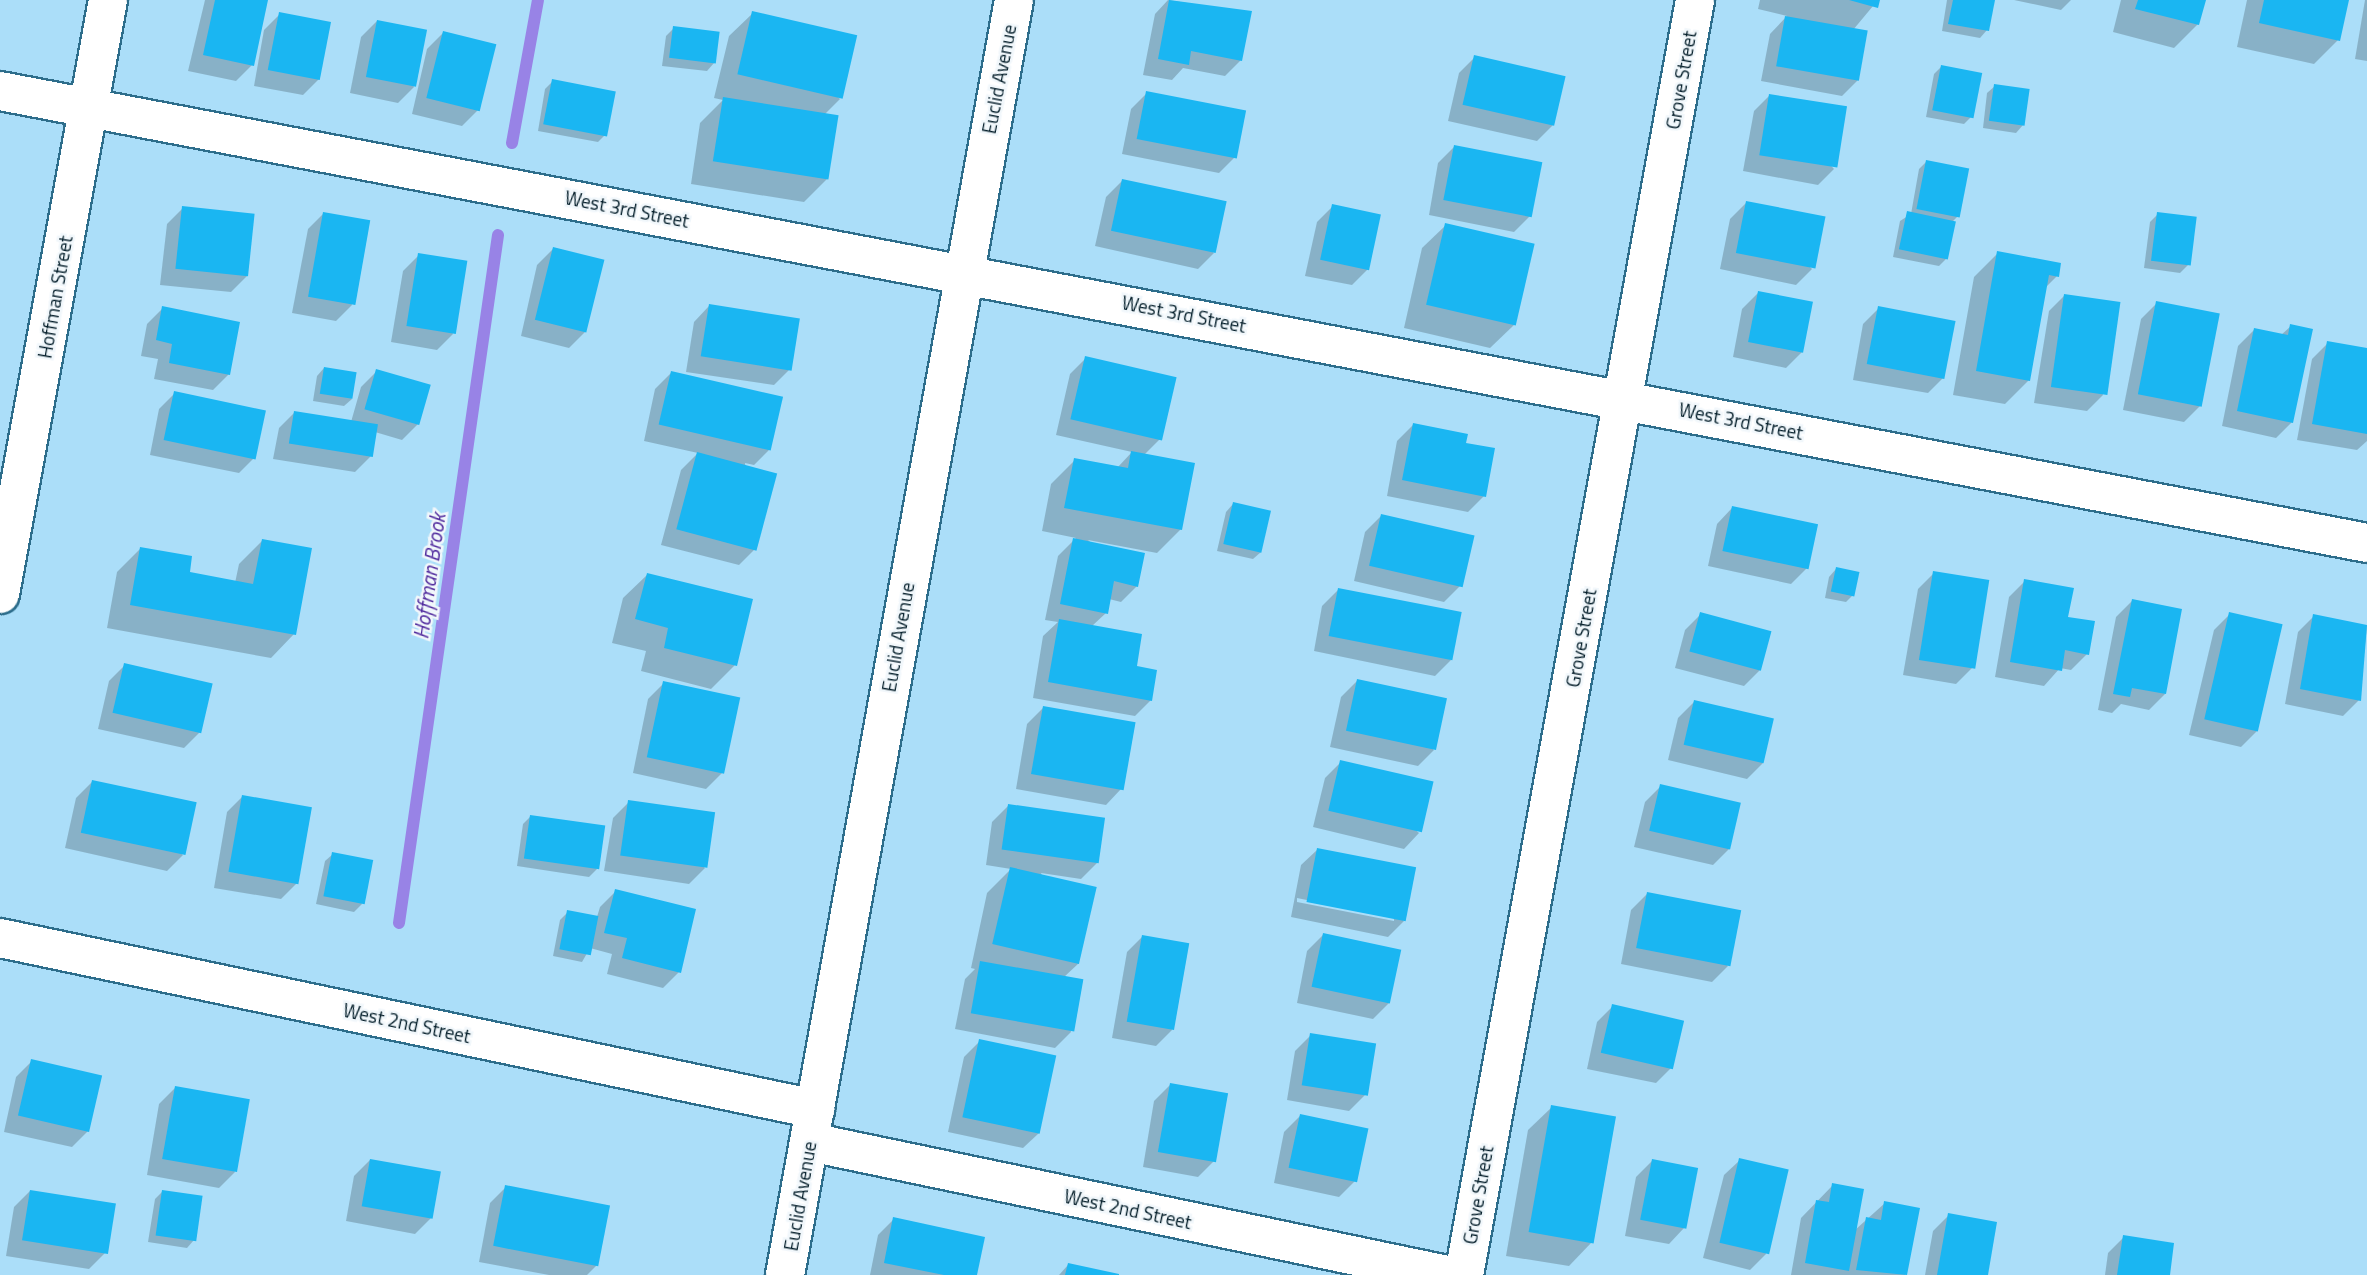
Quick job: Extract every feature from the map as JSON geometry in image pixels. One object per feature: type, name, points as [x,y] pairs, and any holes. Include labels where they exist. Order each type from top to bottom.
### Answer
[{"type":"street","name":"Hoffman Street","points":[[0,594],[108,0]]},
{"type":"street","name":"Euclid Avenue","points":[[785,1275],[1013,0]]},
{"type":"street","name":"Grove Street","points":[[1464,1275],[1695,0]]},
{"type":"street","name":"West 3rd Street","points":[[0,91],[1625,398],[2367,543]]},
{"type":"street","name":"West 2nd Street","points":[[0,938],[1447,1275]]},
{"type":"building","points":[[215,0],[268,0],[254,66],[203,55]]},
{"type":"building","points":[[1169,0],[1252,11],[1242,61],[1191,51],[1189,65],[1158,59]]},
{"type":"building","points":[[1849,0],[1880,0],[1878,8]]},
{"type":"building","points":[[1953,0],[1995,0],[1989,31],[1948,24]]},
{"type":"building","points":[[2138,0],[2206,0],[2199,25],[2135,9]]},
{"type":"building","points":[[2264,0],[2349,0],[2340,41],[2259,23]]},
{"type":"building","points":[[752,11],[857,35],[843,99],[737,74]]},
{"type":"building","points":[[279,12],[331,22],[320,80],[268,70]]},
{"type":"building","points":[[1785,16],[1868,31],[1859,81],[1776,66]]},
{"type":"building","points":[[377,20],[427,30],[416,87],[366,77]]},
{"type":"building","points":[[673,26],[720,32],[716,63],[669,58]]},
{"type":"building","points":[[443,31],[496,44],[480,111],[426,98]]},
{"type":"building","points":[[1474,55],[1566,76],[1554,126],[1463,105]]},
{"type":"building","points":[[1941,65],[1982,73],[1973,118],[1932,110]]},
{"type":"building","points":[[552,79],[616,91],[607,137],[543,124]]},
{"type":"building","points":[[1994,84],[2030,89],[2025,126],[1989,121]]},
{"type":"building","points":[[1146,91],[1246,110],[1237,159],[1137,139]]},
{"type":"building","points":[[1769,94],[1847,106],[1837,168],[1759,155]]},
{"type":"building","points":[[723,97],[839,115],[828,180],[713,161]]},
{"type":"building","points":[[1454,145],[1542,162],[1532,217],[1443,200]]},
{"type":"building","points":[[1926,160],[1969,168],[1960,217],[1916,209]]},
{"type":"building","points":[[1122,179],[1227,201],[1216,253],[1111,231]]},
{"type":"building","points":[[1746,201],[1826,216],[1815,268],[1736,253]]},
{"type":"building","points":[[1332,204],[1381,214],[1369,270],[1320,260]]},
{"type":"building","points":[[182,206],[255,214],[248,276],[175,269]]},
{"type":"building","points":[[1907,211],[1956,221],[1948,260],[1899,249]]},
{"type":"building","points":[[323,212],[370,220],[355,305],[308,297]]},
{"type":"building","points":[[2157,212],[2197,217],[2191,266],[2151,261]]},
{"type":"building","points":[[1445,223],[1535,244],[1516,326],[1426,305]]},
{"type":"building","points":[[553,247],[604,260],[586,333],[535,320]]},
{"type":"building","points":[[1997,251],[2061,263],[2059,277],[2049,275],[2030,381],[1976,371]]},
{"type":"building","points":[[418,253],[467,261],[456,334],[406,326]]},
{"type":"building","points":[[1758,291],[1813,302],[1803,353],[1748,342]]},
{"type":"building","points":[[2064,294],[2120,302],[2107,395],[2051,387]]},
{"type":"building","points":[[2156,301],[2220,313],[2202,407],[2138,394]]},
{"type":"building","points":[[709,304],[800,318],[792,371],[701,356]]},
{"type":"building","points":[[162,306],[240,322],[230,375],[169,363],[172,344],[156,340]]},
{"type":"building","points":[[1878,306],[1956,321],[1944,379],[1867,364]]},
{"type":"building","points":[[2290,324],[2313,329],[2293,423],[2237,411],[2254,328],[2288,335]]},
{"type":"building","points":[[2327,341],[2367,348],[2367,434],[2312,424]]},
{"type":"building","points":[[1085,356],[1177,377],[1162,440],[1070,419]]},
{"type":"building","points":[[324,367],[357,372],[352,399],[320,394]]},
{"type":"building","points":[[376,369],[431,385],[419,425],[364,409]]},
{"type":"building","points":[[671,371],[783,397],[771,450],[659,425]]},
{"type":"building","points":[[174,391],[266,411],[256,459],[164,440]]},
{"type":"building","points":[[294,411],[378,424],[373,457],[289,444]]},
{"type":"building","points":[[1413,423],[1468,434],[1466,443],[1495,448],[1486,497],[1402,480]]},
{"type":"building","points":[[1131,451],[1195,463],[1182,530],[1064,508],[1074,458],[1128,468]]},
{"type":"building","points":[[697,452],[777,473],[756,551],[676,529]]},
{"type":"building","points":[[1233,502],[1271,511],[1261,553],[1223,544]]},
{"type":"building","points":[[1732,506],[1818,524],[1809,569],[1722,551]]},
{"type":"building","points":[[1381,514],[1475,536],[1463,587],[1369,566]]},
{"type":"building","points":[[1073,538],[1145,553],[1138,587],[1114,581],[1108,614],[1060,604]]},
{"type":"building","points":[[262,539],[312,548],[296,635],[130,605],[140,547],[192,556],[190,572],[253,584]]},
{"type":"building","points":[[1836,567],[1859,572],[1854,596],[1831,591]]},
{"type":"building","points":[[1933,571],[1989,580],[1975,669],[1919,660]]},
{"type":"building","points":[[647,573],[753,599],[737,666],[664,648],[668,628],[635,619]]},
{"type":"building","points":[[2024,579],[2074,588],[2068,617],[2095,621],[2089,655],[2065,650],[2062,671],[2010,662]]},
{"type":"building","points":[[1338,588],[1462,612],[1452,660],[1329,636]]},
{"type":"building","points":[[2132,599],[2182,609],[2166,694],[2132,688],[2130,697],[2113,694]]},
{"type":"building","points":[[1700,612],[1771,631],[1761,671],[1689,652]]},
{"type":"building","points":[[2229,612],[2283,624],[2258,732],[2204,719]]},
{"type":"building","points":[[2313,614],[2367,625],[2361,701],[2300,689]]},
{"type":"building","points":[[1059,619],[1142,634],[1137,666],[1157,670],[1152,701],[1048,682]]},
{"type":"building","points":[[124,663],[213,683],[201,733],[113,713]]},
{"type":"building","points":[[1357,679],[1447,698],[1436,750],[1346,731]]},
{"type":"building","points":[[663,681],[740,697],[724,774],[647,757]]},
{"type":"building","points":[[1694,700],[1774,718],[1764,763],[1684,745]]},
{"type":"building","points":[[1043,706],[1136,722],[1124,790],[1031,774]]},
{"type":"building","points":[[1340,760],[1434,782],[1422,832],[1328,811]]},
{"type":"building","points":[[92,780],[197,802],[185,855],[81,833]]},
{"type":"building","points":[[1660,784],[1741,803],[1730,849],[1649,831]]},
{"type":"building","points":[[242,795],[312,807],[298,884],[228,872]]},
{"type":"building","points":[[628,800],[715,812],[707,868],[620,855]]},
{"type":"building","points":[[1008,804],[1105,818],[1099,863],[1002,850]]},
{"type":"building","points":[[530,815],[605,826],[599,869],[524,859]]},
{"type":"building","points":[[1317,848],[1416,867],[1406,921],[1307,902]]},
{"type":"building","points":[[332,852],[373,860],[365,904],[323,896]]},
{"type":"building","points":[[1010,867],[1097,887],[1079,964],[992,944]]},
{"type":"building","points":[[615,889],[696,909],[681,973],[622,958],[627,938],[604,933]]},
{"type":"building","points":[[1647,892],[1741,910],[1730,966],[1636,948]]},
{"type":"building","points":[[567,910],[598,916],[591,955],[559,949]]},
{"type":"building","points":[[1323,933],[1401,950],[1390,1003],[1312,987]]},
{"type":"building","points":[[1142,935],[1189,943],[1174,1030],[1127,1022]]},
{"type":"building","points":[[980,961],[1083,979],[1074,1031],[971,1013]]},
{"type":"building","points":[[1612,1004],[1684,1021],[1673,1069],[1601,1053]]},
{"type":"building","points":[[1310,1033],[1376,1043],[1368,1096],[1302,1085]]},
{"type":"building","points":[[979,1039],[1056,1055],[1040,1134],[962,1117]]},
{"type":"building","points":[[31,1059],[102,1075],[89,1132],[18,1116]]},
{"type":"building","points":[[1170,1083],[1228,1093],[1216,1162],[1158,1152]]},
{"type":"building","points":[[175,1086],[250,1099],[237,1172],[162,1159]]},
{"type":"building","points":[[1551,1105],[1616,1116],[1594,1244],[1529,1232]]},
{"type":"building","points":[[1300,1114],[1368,1129],[1357,1182],[1289,1168]]},
{"type":"building","points":[[1739,1158],[1789,1169],[1769,1254],[1719,1243]]},
{"type":"building","points":[[370,1159],[441,1172],[433,1219],[362,1206]]},
{"type":"building","points":[[1652,1159],[1698,1168],[1686,1229],[1640,1220]]},
{"type":"building","points":[[1832,1183],[1864,1189],[1849,1271],[1805,1263],[1816,1200],[1829,1202]]},
{"type":"building","points":[[505,1185],[610,1205],[598,1266],[493,1246]]},
{"type":"building","points":[[30,1190],[116,1204],[108,1254],[22,1240]]},
{"type":"building","points":[[162,1190],[203,1196],[196,1241],[156,1236]]},
{"type":"building","points":[[1884,1201],[1920,1208],[1907,1275],[1856,1270],[1866,1217],[1881,1220]]},
{"type":"building","points":[[1948,1213],[1997,1222],[1988,1275],[1937,1275]]},
{"type":"building","points":[[893,1217],[985,1237],[977,1275],[944,1275],[884,1263]]},
{"type":"building","points":[[2123,1235],[2174,1243],[2170,1275],[2117,1275]]},
{"type":"building","points":[[1068,1263],[1119,1274],[1119,1275],[1065,1275]]},
{"type":"waterway","name":"Hoffman Brook","points":[[512,143],[538,0]]},
{"type":"waterway","name":"Hoffman Brook","points":[[399,923],[498,235]]}]
